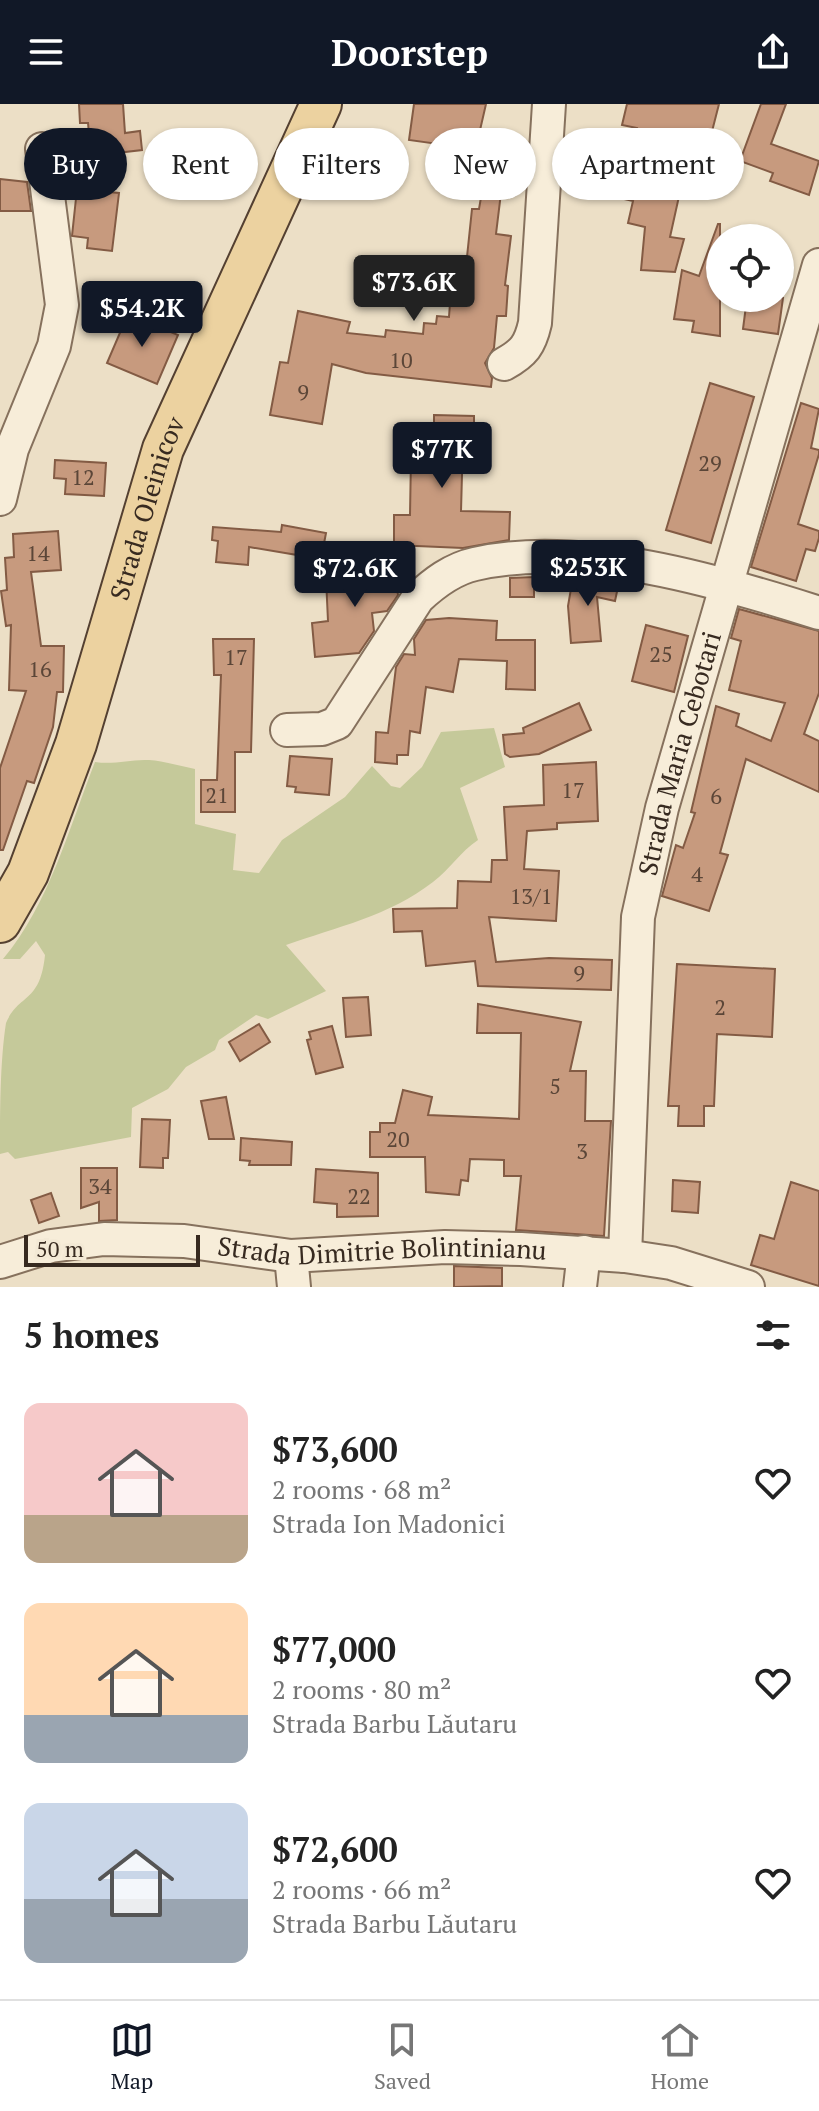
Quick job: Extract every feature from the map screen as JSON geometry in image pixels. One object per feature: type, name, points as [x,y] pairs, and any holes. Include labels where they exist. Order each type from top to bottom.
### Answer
[{"type":"main road","name":"Strada Oleinicov","points":[[0,922],[28,873],[76,744],[163,449],[321,104]]},
{"type":"street","points":[[504,364],[521,355],[530,344],[535,323],[549,104]]},
{"type":"street","points":[[0,499],[12,449],[54,346],[62,305],[49,200]]},
{"type":"street","name":"Strada Maria Cebotari","points":[[625,1256],[638,917],[662,808],[819,265]]},
{"type":"street","points":[[287,730],[322,729],[337,723],[418,598],[435,582],[474,564],[513,559],[575,560],[637,566],[725,583],[819,613]]},
{"type":"street","name":"Strada Dimitrie Bolintinianu","points":[[0,1262],[51,1246],[104,1239],[184,1241],[292,1272],[445,1247],[625,1256],[671,1263],[748,1287]]},
{"type":"street","points":[[580,1287],[584,1252]]},
{"type":"green space","points":[[494,728],[505,767],[460,788],[478,840],[433,882],[399,904],[362,920],[286,945],[326,991],[268,1019],[256,1015],[219,1040],[215,1050],[186,1067],[168,1089],[132,1108],[131,1137],[15,1159],[8,1152],[0,1154],[1,1071],[6,1023],[39,982],[45,955],[36,941],[20,959],[3,959],[45,890],[95,762],[149,760],[195,769],[195,824],[236,834],[233,870],[259,873],[282,840],[345,797],[372,766],[391,786],[400,788],[422,767],[441,732]]},
{"type":"building","points":[[79,104],[123,104],[125,128],[88,128],[88,123],[80,123]]},
{"type":"building","points":[[414,104],[486,104],[480,128],[425,128],[425,142],[409,140]]},
{"type":"building","points":[[627,104],[719,104],[713,128],[637,128],[622,125]]},
{"type":"building","points":[[761,104],[786,104],[771,144],[819,161],[809,195],[770,181],[773,173],[744,162],[744,150]]},
{"type":"building","points":[[140,131],[142,150],[127,152],[127,133]]},
{"type":"building","points":[[0,179],[24,182],[24,200],[29,200],[31,211],[0,211]]},
{"type":"building","points":[[76,200],[118,200],[112,251],[87,248],[88,238],[72,236]]},
{"type":"building","points":[[481,200],[500,200],[496,234],[511,236],[505,285],[508,286],[506,316],[497,316],[494,348],[485,363],[492,378],[491,387],[366,373],[332,364],[322,424],[270,415],[280,362],[288,363],[298,311],[350,322],[347,333],[385,337],[386,330],[423,334],[424,323],[436,324],[437,316],[449,317],[452,275],[465,276],[472,209],[479,209]]},
{"type":"building","points":[[628,200],[678,200],[670,237],[684,239],[675,272],[641,270],[645,227],[628,223],[633,201]]},
{"type":"building","points":[[706,257],[706,312],[720,312],[720,336],[692,332],[694,321],[674,319],[682,270],[699,276]]},
{"type":"building","points":[[745,312],[781,312],[778,334],[743,329]]},
{"type":"building","points":[[128,314],[178,335],[157,384],[107,363]]},
{"type":"building","points":[[710,383],[754,397],[711,543],[666,530]]},
{"type":"building","points":[[801,403],[819,409],[811,448],[819,450],[819,454],[798,524],[819,531],[819,538],[815,551],[806,549],[796,581],[751,567]]},
{"type":"building","points":[[434,415],[474,416],[474,438],[463,438],[461,511],[510,512],[509,540],[463,548],[394,545],[394,515],[410,515],[411,457],[398,456],[399,424],[434,426]]},
{"type":"building","points":[[55,460],[106,463],[104,496],[65,494],[66,479],[54,478]]},
{"type":"building","points":[[282,525],[326,533],[321,559],[249,547],[248,565],[216,562],[218,541],[212,540],[213,527],[281,532]]},
{"type":"building","points":[[58,531],[61,570],[31,572],[41,646],[64,646],[63,692],[57,692],[53,727],[34,783],[27,781],[3,850],[0,850],[0,768],[26,691],[9,690],[11,625],[6,626],[1,591],[7,590],[5,558],[14,557],[13,534]]},
{"type":"building","points":[[393,559],[398,595],[387,611],[372,613],[374,631],[359,653],[315,657],[312,623],[328,621],[326,578],[366,576],[364,563]]},
{"type":"building","points":[[534,577],[534,597],[510,597],[510,578]]},
{"type":"building","points":[[573,577],[619,582],[615,601],[597,597],[601,641],[571,643],[568,606]]},
{"type":"building","points":[[739,609],[819,631],[819,693],[804,734],[819,741],[819,792],[746,759],[720,853],[728,855],[709,911],[662,896],[676,845],[683,848],[695,813],[691,812],[716,706],[739,714],[736,726],[771,741],[785,703],[729,690],[741,641],[731,638]]},
{"type":"building","points":[[426,620],[497,621],[496,640],[535,640],[535,690],[506,689],[507,661],[459,659],[453,692],[426,687],[420,733],[410,731],[408,755],[397,755],[397,764],[375,762],[376,732],[388,733],[396,667],[404,654],[415,655],[414,639]]},
{"type":"building","points":[[646,625],[688,636],[674,692],[632,681]]},
{"type":"building","points":[[213,639],[254,639],[251,752],[235,752],[235,812],[201,812],[201,780],[217,780],[221,675],[214,675]]},
{"type":"building","points":[[579,703],[591,730],[539,754],[510,757],[505,754],[503,735],[524,733],[523,728]]},
{"type":"building","points":[[290,756],[332,759],[329,795],[295,792],[296,787],[287,786]]},
{"type":"building","points":[[596,762],[598,821],[557,823],[557,829],[527,831],[524,869],[559,871],[556,921],[489,917],[496,962],[549,958],[612,960],[611,990],[478,986],[475,961],[426,966],[422,931],[394,932],[393,909],[457,908],[458,881],[491,882],[492,860],[507,860],[504,807],[544,805],[543,765]]},
{"type":"building","points":[[677,964],[775,969],[772,1037],[717,1034],[714,1106],[704,1106],[704,1126],[678,1126],[679,1106],[668,1106]]},
{"type":"building","points":[[368,997],[371,1035],[346,1037],[343,998]]},
{"type":"building","points":[[478,1004],[581,1022],[570,1071],[586,1071],[585,1121],[611,1121],[604,1236],[516,1230],[521,1176],[504,1176],[504,1160],[470,1159],[468,1181],[461,1180],[459,1195],[426,1192],[425,1157],[370,1157],[370,1132],[380,1132],[380,1123],[395,1123],[403,1090],[432,1097],[428,1115],[519,1119],[521,1033],[477,1033]]},
{"type":"building","points":[[259,1024],[270,1042],[240,1061],[229,1042]]},
{"type":"building","points":[[332,1026],[343,1067],[316,1074],[307,1040],[311,1039],[309,1032]]},
{"type":"building","points":[[226,1097],[234,1139],[209,1139],[201,1101]]},
{"type":"building","points":[[142,1119],[170,1120],[168,1158],[163,1158],[163,1168],[140,1167]]},
{"type":"building","points":[[241,1138],[292,1142],[291,1165],[249,1165],[250,1161],[240,1160]]},
{"type":"building","points":[[81,1168],[117,1168],[117,1220],[99,1221],[99,1202],[81,1208]]},
{"type":"building","points":[[316,1169],[378,1173],[378,1216],[337,1217],[337,1204],[314,1202]]},
{"type":"building","points":[[673,1180],[700,1182],[698,1213],[672,1211]]},
{"type":"building","points":[[791,1182],[819,1191],[819,1286],[751,1265],[760,1235],[774,1239]]},
{"type":"building","points":[[51,1193],[59,1216],[39,1223],[31,1200]]},
{"type":"building","points":[[454,1266],[502,1268],[502,1286],[454,1287]]}]
